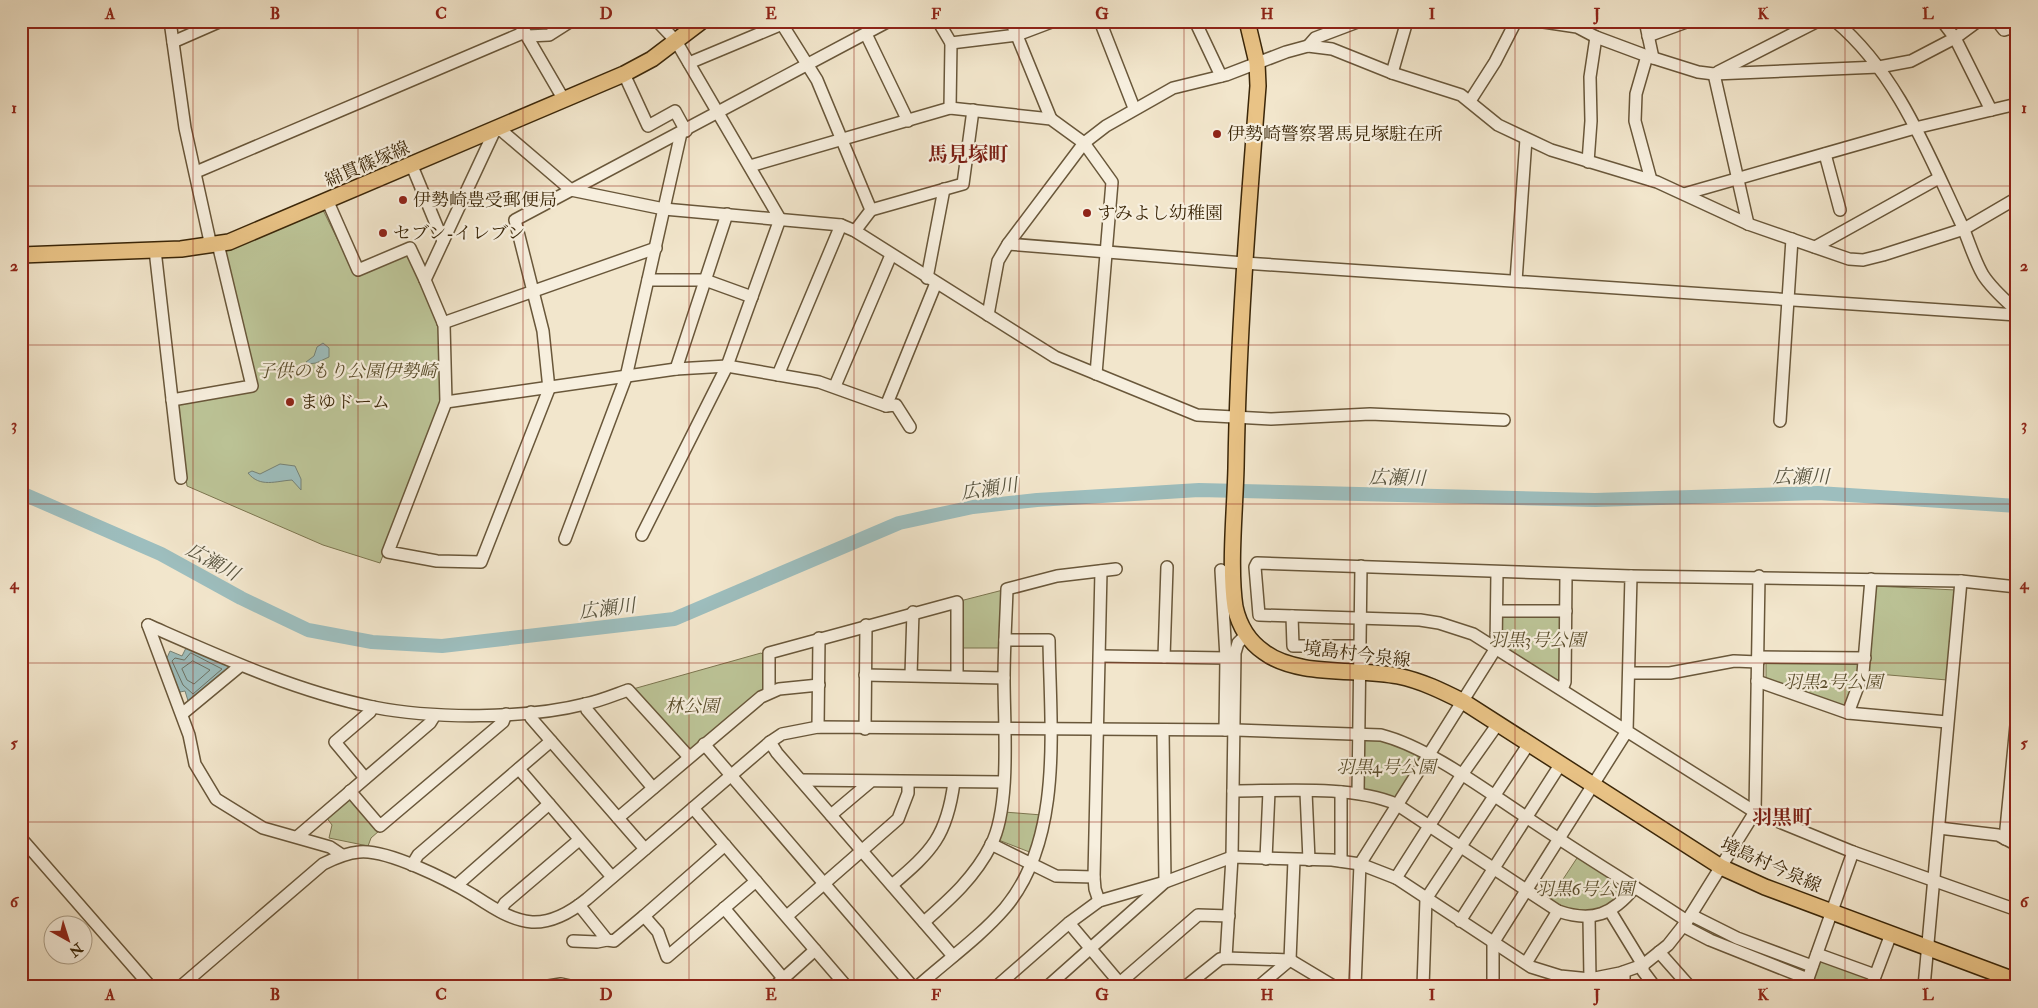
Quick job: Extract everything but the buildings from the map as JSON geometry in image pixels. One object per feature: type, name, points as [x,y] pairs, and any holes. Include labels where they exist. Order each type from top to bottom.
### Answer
[{"type":"main road","name":"綿貫篠塚線","points":[[21,254],[155,250],[215,245],[240,238],[624,74],[652,59],[702,21]]},
{"type":"main road","name":"境島村今泉線","points":[[1246,21],[1256,63],[1258,86],[1244,263],[1236,423],[1235,606],[1246,635],[1262,652],[1282,663],[1314,669],[1360,670],[1422,682],[1464,702],[1497,725],[1721,867],[1765,887],[2017,981]]},
{"type":"street","points":[[170,21],[185,128],[252,386],[172,400]]},
{"type":"street","points":[[173,42],[221,21]]},
{"type":"street","points":[[518,21],[564,100]]},
{"type":"street","points":[[196,172],[527,34],[549,35],[571,21]]},
{"type":"street","points":[[642,534],[727,366],[780,219],[676,41],[657,21]]},
{"type":"street","points":[[328,202],[358,270],[410,248],[444,323],[446,402],[388,552],[437,561],[481,562],[549,389],[543,332],[515,220],[719,114],[890,21]]},
{"type":"street","points":[[938,21],[951,43],[950,108]]},
{"type":"street","points":[[1011,21],[1050,119]]},
{"type":"street","points":[[951,43],[1017,35],[1054,21]]},
{"type":"street","points":[[1100,21],[1134,108]]},
{"type":"street","points":[[1195,21],[1221,76]]},
{"type":"street","points":[[1308,46],[1315,38],[1360,21]]},
{"type":"street","points":[[1392,73],[1406,21]]},
{"type":"street","points":[[1470,101],[1495,62],[1516,21]]},
{"type":"street","points":[[1537,21],[1577,24],[1596,37],[1650,57],[1698,72],[1714,74],[1879,67],[1910,61],[1955,38],[1978,21]]},
{"type":"street","points":[[1645,21],[1650,57],[1636,94],[1635,121],[1651,180]]},
{"type":"street","points":[[1648,36],[1689,21]]},
{"type":"street","points":[[1714,74],[1818,21]]},
{"type":"street","points":[[1835,21],[1850,34],[1879,67],[1915,128],[1964,229],[1982,273],[2017,313]]},
{"type":"street","points":[[1942,21],[1955,38],[1991,110]]},
{"type":"street","points":[[1998,21],[2004,30],[2017,26]]},
{"type":"street","points":[[689,64],[784,22],[808,64],[843,139],[871,210]]},
{"type":"street","points":[[866,34],[908,121]]},
{"type":"street","points":[[1588,162],[1591,121],[1590,77],[1596,37]]},
{"type":"street","points":[[988,315],[998,261],[1008,244],[1084,143],[1134,108],[1174,88],[1221,76],[1308,46],[1332,48],[1392,73],[1461,95],[1498,125],[1550,150],[1651,180],[1748,224],[1849,259],[1863,260],[1964,229],[2017,198]]},
{"type":"street","points":[[565,539],[626,378],[664,209],[684,132],[675,112],[648,126],[624,74]]},
{"type":"street","points":[[1714,74],[1748,224]]},
{"type":"street","points":[[1684,194],[1915,128],[2017,104]]},
{"type":"street","points":[[750,166],[950,108],[1050,119],[1084,143],[1112,182],[1096,374]]},
{"type":"street","points":[[855,231],[871,210],[963,184],[973,110]]},
{"type":"street","points":[[425,280],[495,130],[502,131],[571,190],[664,209],[841,225],[855,231],[1055,357],[1197,415],[1236,423],[1370,414],[1504,420]]},
{"type":"street","points":[[1516,281],[1526,139]]},
{"type":"street","points":[[1825,154],[1840,210]]},
{"type":"street","points":[[412,166],[444,241]]},
{"type":"street","points":[[1815,247],[1939,178]]},
{"type":"street","points":[[886,406],[932,280],[944,189]]},
{"type":"street","points":[[676,369],[727,214]]},
{"type":"street","points":[[778,375],[841,225]]},
{"type":"street","points":[[1780,421],[1792,239]]},
{"type":"street","points":[[1008,244],[1244,263],[2017,313]]},
{"type":"street","points":[[444,323],[656,248]]},
{"type":"street","points":[[155,250],[181,478]]},
{"type":"street","points":[[835,386],[892,255]]},
{"type":"street","points":[[648,280],[705,280],[752,297]]},
{"type":"street","points":[[446,402],[626,378],[676,369],[727,366],[835,386],[886,406],[896,405],[910,427]]},
{"type":"street","points":[[2017,586],[1961,580],[1566,575],[1257,563],[1255,567],[1259,615],[1360,617],[1439,623],[1473,634],[1755,812],[1853,852],[2017,910]]},
{"type":"street","points":[[1358,793],[1361,566]]},
{"type":"street","points":[[1164,657],[1167,567]]},
{"type":"street","points":[[924,922],[972,876],[991,844],[998,824],[1003,782],[1007,589],[1058,576],[1116,570]]},
{"type":"street","points":[[1221,570],[1233,791],[1232,857],[1226,958]]},
{"type":"street","points":[[1099,901],[1094,877],[1101,571]]},
{"type":"street","points":[[1355,987],[1360,864],[1396,804],[1464,702],[1496,648],[1498,611],[1497,572]]},
{"type":"street","points":[[1562,689],[1565,682],[1566,575]]},
{"type":"street","points":[[1493,987],[1493,943],[1627,731],[1631,576]]},
{"type":"street","points":[[996,987],[1069,923],[1099,901],[1165,882],[1232,857],[1341,861],[1360,864],[1396,878],[1493,943],[1560,982],[1590,980],[1624,972],[1643,965],[1659,952],[1687,921],[1755,812],[1759,576]]},
{"type":"street","points":[[1848,713],[1863,673],[1871,579]]},
{"type":"street","points":[[1924,987],[1961,580]]},
{"type":"street","points":[[769,692],[769,653],[866,625],[957,602],[957,676]]},
{"type":"street","points":[[1498,611],[1566,612]]},
{"type":"street","points":[[911,675],[914,612]]},
{"type":"street","points":[[1292,616],[1293,646],[1360,646]]},
{"type":"street","points":[[342,855],[330,847],[263,828],[216,799],[195,764],[182,714],[148,625],[240,666],[308,689],[373,707],[435,715],[506,714],[585,704],[628,690],[689,757]]},
{"type":"street","points":[[864,729],[866,625]]},
{"type":"street","points":[[1230,730],[1235,653],[1238,643],[1246,635]]},
{"type":"street","points":[[818,727],[819,638]]},
{"type":"street","points":[[704,744],[915,987],[953,956],[1005,907],[1023,880],[1040,839],[1046,808],[1050,730],[1049,640],[1005,640]]},
{"type":"street","points":[[1100,656],[1226,658]]},
{"type":"street","points":[[1629,673],[1670,673],[1734,661],[1758,659],[1865,658]]},
{"type":"street","points":[[182,714],[240,666]]},
{"type":"street","points":[[865,675],[1004,678]]},
{"type":"street","points":[[1757,681],[1848,713],[1947,722]]},
{"type":"street","points":[[618,818],[747,707],[769,692],[788,687],[819,685]]},
{"type":"street","points":[[585,704],[587,710],[653,788]]},
{"type":"street","points":[[365,778],[335,742],[370,712],[373,707]]},
{"type":"street","points":[[530,712],[531,718],[645,849]]},
{"type":"street","points":[[350,791],[380,826],[503,722],[506,714]]},
{"type":"street","points":[[297,837],[430,723],[435,715]]},
{"type":"street","points":[[2004,839],[2017,715]]},
{"type":"street","points":[[1396,878],[1461,776],[1497,725]]},
{"type":"street","points":[[180,987],[324,864],[342,855],[361,851],[376,853],[412,865],[457,885],[500,911],[520,920],[540,921],[554,919],[579,905],[770,742],[782,734],[818,727],[1097,731],[1230,730],[1360,733],[1394,739],[1428,755],[1495,795],[1526,818],[1725,946],[1807,983],[1853,852]]},
{"type":"street","points":[[1046,987],[1165,882],[1163,730]]},
{"type":"street","points":[[412,865],[418,855],[551,741]]},
{"type":"street","points":[[770,742],[953,956]]},
{"type":"street","points":[[1423,987],[1426,899],[1528,744]]},
{"type":"street","points":[[1460,921],[1560,765]]},
{"type":"street","points":[[519,769],[612,877]]},
{"type":"street","points":[[801,780],[869,783],[1003,782]]},
{"type":"street","points":[[787,916],[898,819],[908,793],[908,782]]},
{"type":"street","points":[[892,885],[924,858],[940,837],[951,809],[954,782]]},
{"type":"street","points":[[831,815],[869,783]]},
{"type":"street","points":[[1233,791],[1341,792],[1358,793],[1381,798],[1396,804],[1429,825],[1558,911],[1589,917],[1610,911],[1620,905],[1636,887]]},
{"type":"street","points":[[1266,859],[1269,791]]},
{"type":"street","points":[[1306,792],[1309,860]]},
{"type":"street","points":[[1341,792],[1341,861]]},
{"type":"street","points":[[457,885],[549,804]]},
{"type":"street","points":[[693,808],[846,987]]},
{"type":"street","points":[[1938,828],[1998,835],[2017,846]]},
{"type":"street","points":[[21,838],[151,987]]},
{"type":"street","points":[[500,911],[505,903],[579,840]]},
{"type":"street","points":[[991,844],[1031,862],[1056,876],[1094,877]]},
{"type":"street","points":[[573,941],[614,941],[725,845]]},
{"type":"street","points":[[1258,987],[1290,960],[1294,860]]},
{"type":"street","points":[[644,916],[658,932],[667,957],[756,881]]},
{"type":"street","points":[[579,905],[607,940]]},
{"type":"street","points":[[724,908],[783,978]]},
{"type":"street","points":[[1526,963],[1558,911]]},
{"type":"street","points":[[1610,911],[1643,965],[1643,971],[1655,987]]},
{"type":"street","points":[[1069,923],[1119,985],[1198,915],[1229,916]]},
{"type":"street","points":[[1589,917],[1590,980]]},
{"type":"street","points":[[1687,921],[1812,966]]},
{"type":"street","points":[[1871,987],[1891,934]]},
{"type":"street","points":[[774,987],[815,950]]},
{"type":"street","points":[[1659,952],[1690,987]]},
{"type":"street","points":[[1817,954],[1875,975]]},
{"type":"street","points":[[1185,987],[1220,959],[1226,958],[1290,960],[1328,985]]},
{"type":"street","points":[[1624,972],[1624,987]]},
{"type":"street","points":[[542,987],[561,984],[575,987]]},
{"type":"green space","name":"子供のもり公園伊勢崎","points":[[323,210],[355,275],[408,252],[442,326],[443,404],[380,563],[323,545],[187,486],[177,403],[254,390],[223,251]]},
{"type":"green space","points":[[1873,586],[1956,590],[1947,680],[1866,673]]},
{"type":"green space","points":[[1003,590],[999,648],[962,648],[960,601]]},
{"type":"green space","name":"羽黒3号公園","points":[[1504,615],[1559,615],[1562,619],[1561,677],[1557,680],[1500,645],[1501,618]]},
{"type":"green space","name":"林公園","points":[[761,653],[764,655],[764,689],[692,749],[687,749],[633,689]]},
{"type":"green space","name":"羽黒2号公園","points":[[1766,660],[1858,662],[1861,668],[1847,704],[1841,707],[1766,678]]},
{"type":"green space","name":"羽黒4号公園","points":[[1367,737],[1382,739],[1419,753],[1421,759],[1395,798],[1364,791],[1361,785],[1361,741]]},
{"type":"green space","points":[[348,799],[353,799],[379,831],[371,838],[368,846],[329,838],[332,825],[326,817]]},
{"type":"green space","points":[[1004,812],[1042,815],[1032,853],[996,839]]},
{"type":"green space","name":"羽黒6号公園","points":[[1581,857],[1627,887],[1628,891],[1615,902],[1598,910],[1580,913],[1571,912],[1559,907],[1550,899],[1577,858]]},
{"type":"green space","points":[[1824,960],[1870,978],[1867,987],[1810,987],[1819,962]]},
{"type":"water","points":[[323,343],[329,348],[329,357],[316,363],[308,364],[306,362],[314,356],[317,347]]},
{"type":"water","points":[[280,464],[295,466],[301,479],[301,490],[292,480],[263,482],[253,478],[248,473],[252,471],[260,474]]},
{"type":"water","points":[[187,646],[228,665],[230,670],[189,704],[185,691],[180,692],[166,660],[170,651],[182,656]]},
{"type":"waterway","name":"広瀬川","points":[[21,493],[161,554],[241,598],[308,630],[372,642],[442,646],[674,619],[899,523],[973,507],[1037,500],[1199,490],[1595,500],[1818,493],[2017,506]]},
{"type":"place","name":"伊勢崎警察署馬見塚駐在所","points":[[1217,134]]},
{"type":"place","name":"伊勢崎豊受郵便局","points":[[403,200]]},
{"type":"place","name":"すみよし幼稚園","points":[[1087,213]]},
{"type":"place","name":"セブン-イレブン","points":[[383,233]]},
{"type":"place","name":"まゆドーム","points":[[290,402]]},
{"type":"district","name":"馬見塚町","points":[[968,154]]},
{"type":"district","name":"羽黒町","points":[[1782,817]]}]
